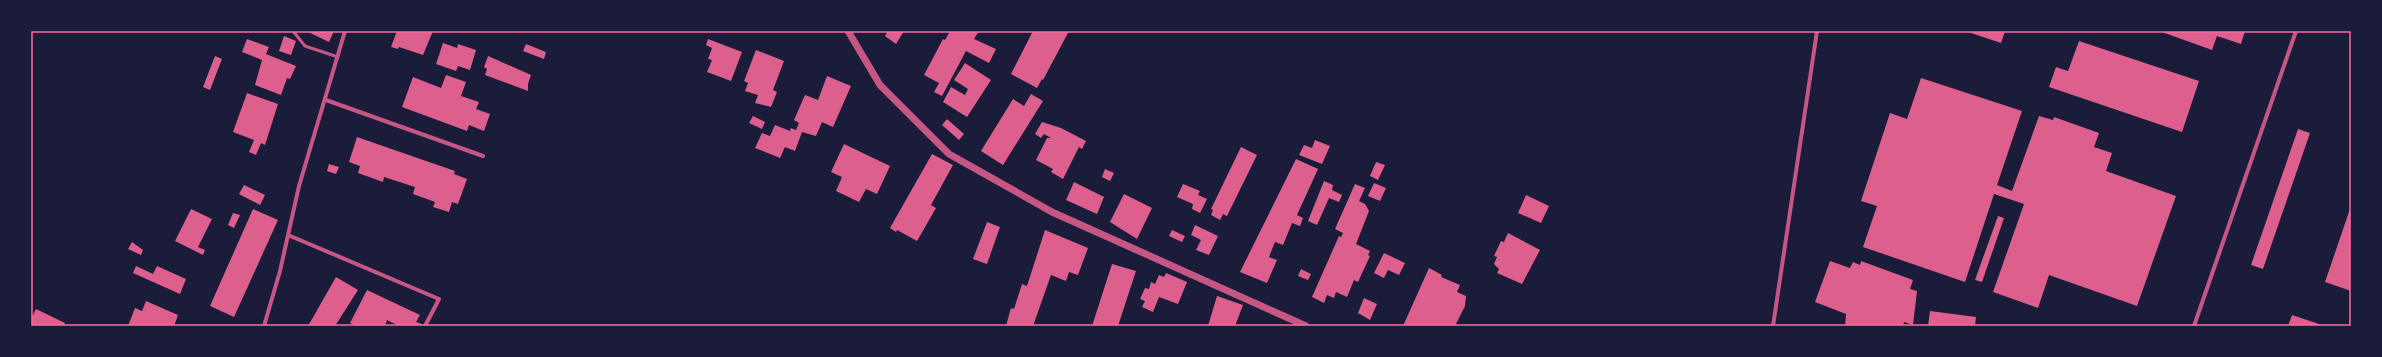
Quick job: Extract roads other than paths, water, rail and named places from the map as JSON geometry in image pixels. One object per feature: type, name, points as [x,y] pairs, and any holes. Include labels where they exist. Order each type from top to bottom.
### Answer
[{"type":"street","points":[[264,326],[288,235],[299,186],[326,100],[345,31]]},
{"type":"street","points":[[848,31],[880,85],[949,154],[1052,212],[1306,326]]},
{"type":"street","points":[[1773,326],[1817,31]]},
{"type":"street","points":[[2194,326],[2296,31]]},
{"type":"street","points":[[326,100],[482,156]]},
{"type":"street","points":[[288,235],[439,299],[425,326]]},
{"type":"lane","points":[[294,31],[305,46],[338,57]]}]
